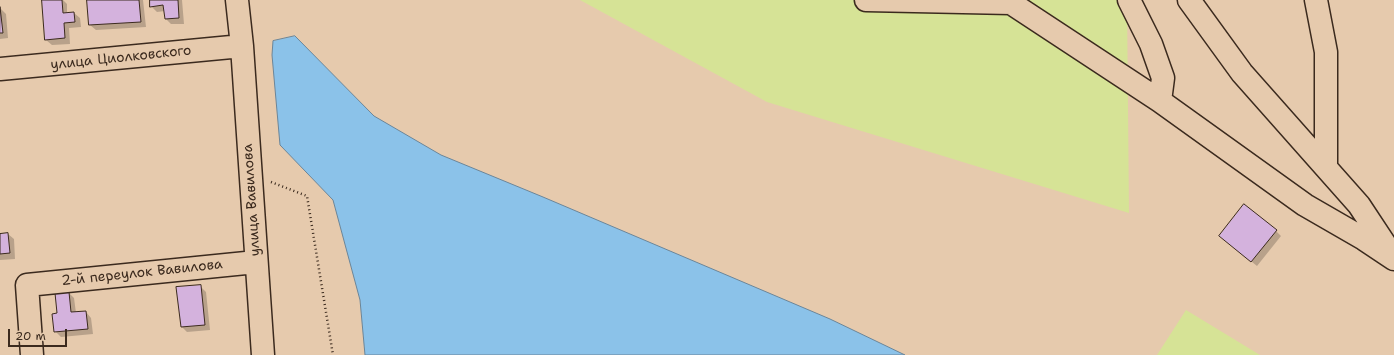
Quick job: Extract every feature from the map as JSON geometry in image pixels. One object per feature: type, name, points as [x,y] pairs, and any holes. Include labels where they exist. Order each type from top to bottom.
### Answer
[{"type":"street","name":"улица Вавилова","points":[[237,0],[242,46],[263,355]]},
{"type":"street","points":[[866,0],[1011,3],[1160,101],[1305,205],[1364,239],[1394,259]]},
{"type":"street","points":[[1129,0],[1151,44],[1163,78],[1160,101]]},
{"type":"street","points":[[1189,0],[1242,73],[1360,205],[1394,259]]},
{"type":"street","points":[[1316,0],[1326,52],[1326,167]]},
{"type":"street","name":"улица Циолковского","points":[[0,69],[242,46]]},
{"type":"street","name":"2-й переулок Вавилова","points":[[32,355],[27,285],[256,262]]},
{"type":"path","points":[[250,174],[307,196],[333,355]]},
{"type":"green space","points":[[580,0],[1127,0],[1129,213],[767,102]]},
{"type":"green space","points":[[1186,310],[1260,355],[1157,355]]},
{"type":"water","points":[[295,36],[374,116],[441,155],[830,319],[905,355],[365,355],[360,300],[333,200],[280,145],[272,55],[273,41]]},
{"type":"building","points":[[42,0],[62,0],[63,13],[74,12],[75,22],[64,23],[65,38],[45,40]]},
{"type":"building","points":[[87,0],[139,0],[141,22],[89,25]]},
{"type":"building","points":[[150,0],[178,0],[179,18],[165,19],[163,5],[150,7]]},
{"type":"building","points":[[0,7],[3,33],[0,33]]},
{"type":"building","points":[[1244,204],[1277,230],[1251,262],[1219,236]]},
{"type":"building","points":[[8,233],[10,253],[0,254],[0,234]]},
{"type":"building","points":[[201,285],[205,325],[181,327],[176,287]]},
{"type":"building","points":[[69,292],[71,312],[86,311],[88,329],[54,332],[52,314],[57,313],[55,293]]}]
